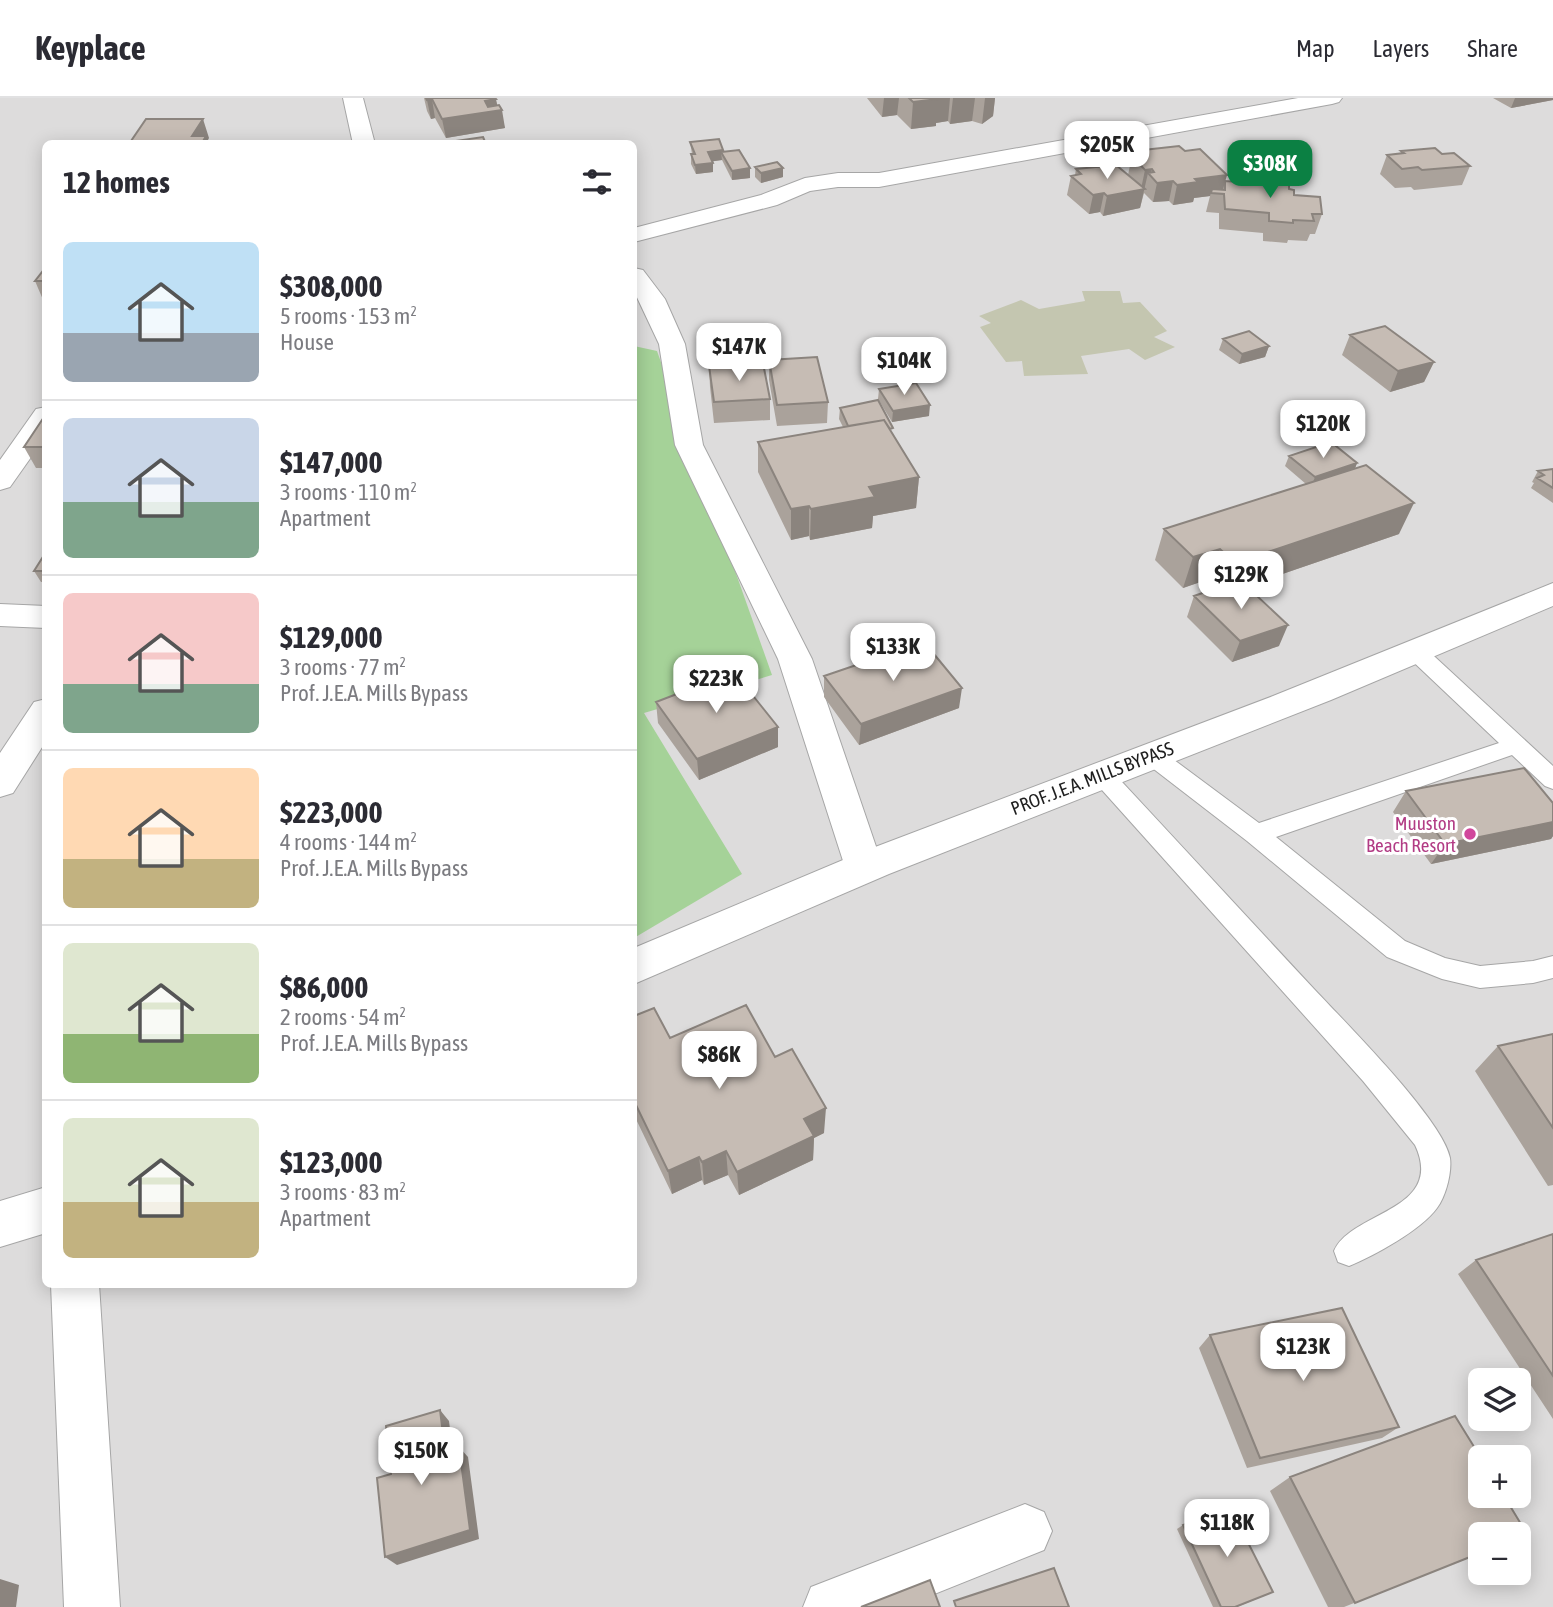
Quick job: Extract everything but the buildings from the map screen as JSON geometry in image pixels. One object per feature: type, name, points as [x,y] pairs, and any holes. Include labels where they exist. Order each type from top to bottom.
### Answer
[{"type":"street","points":[[353,98],[363,140]]},
{"type":"street","points":[[637,233],[769,200],[805,185],[838,180],[879,180],[1332,98]]},
{"type":"street","points":[[637,279],[652,299],[659,342],[689,444],[794,659],[864,867]]},
{"type":"street","points":[[0,481],[42,421]]},
{"type":"street","name":"PROF. J.E.A. MILLS BYPASS","points":[[637,966],[743,917],[864,867],[1150,754],[1286,704],[1553,594]]},
{"type":"street","points":[[0,615],[42,617]]},
{"type":"street","points":[[0,783],[42,717]]},
{"type":"street","points":[[0,1224],[42,1211]]},
{"type":"street","points":[[75,1288],[92,1607]]},
{"type":"street","points":[[831,1607],[1025,1531]]},
{"type":"lane","points":[[1414,650],[1553,780]]},
{"type":"lane","points":[[1256,834],[1517,745]]},
{"type":"lane","points":[[1150,754],[1256,834],[1396,949],[1442,968],[1480,977],[1533,972],[1553,967]]},
{"type":"lane","points":[[1101,774],[1373,1072],[1425,1136],[1435,1157],[1434,1179],[1427,1198],[1403,1219],[1349,1251]]},
{"type":"shaded area","points":[[0,98],[1553,98],[1553,1607],[0,1607]]},
{"type":"shaded area","points":[[1082,291],[1120,291],[1123,303],[1140,302],[1167,331],[1154,337],[1175,347],[1145,360],[1129,349],[1081,356],[1088,374],[1024,376],[1022,361],[1006,362],[980,327],[991,323],[979,316],[1021,300],[1039,309],[1085,301]]},
{"type":"green space","points":[[637,347],[657,351],[772,675],[644,713],[742,874],[637,936]]},
{"type":"place","name":"Muuston Beach Resort","points":[[1470,834]]}]
